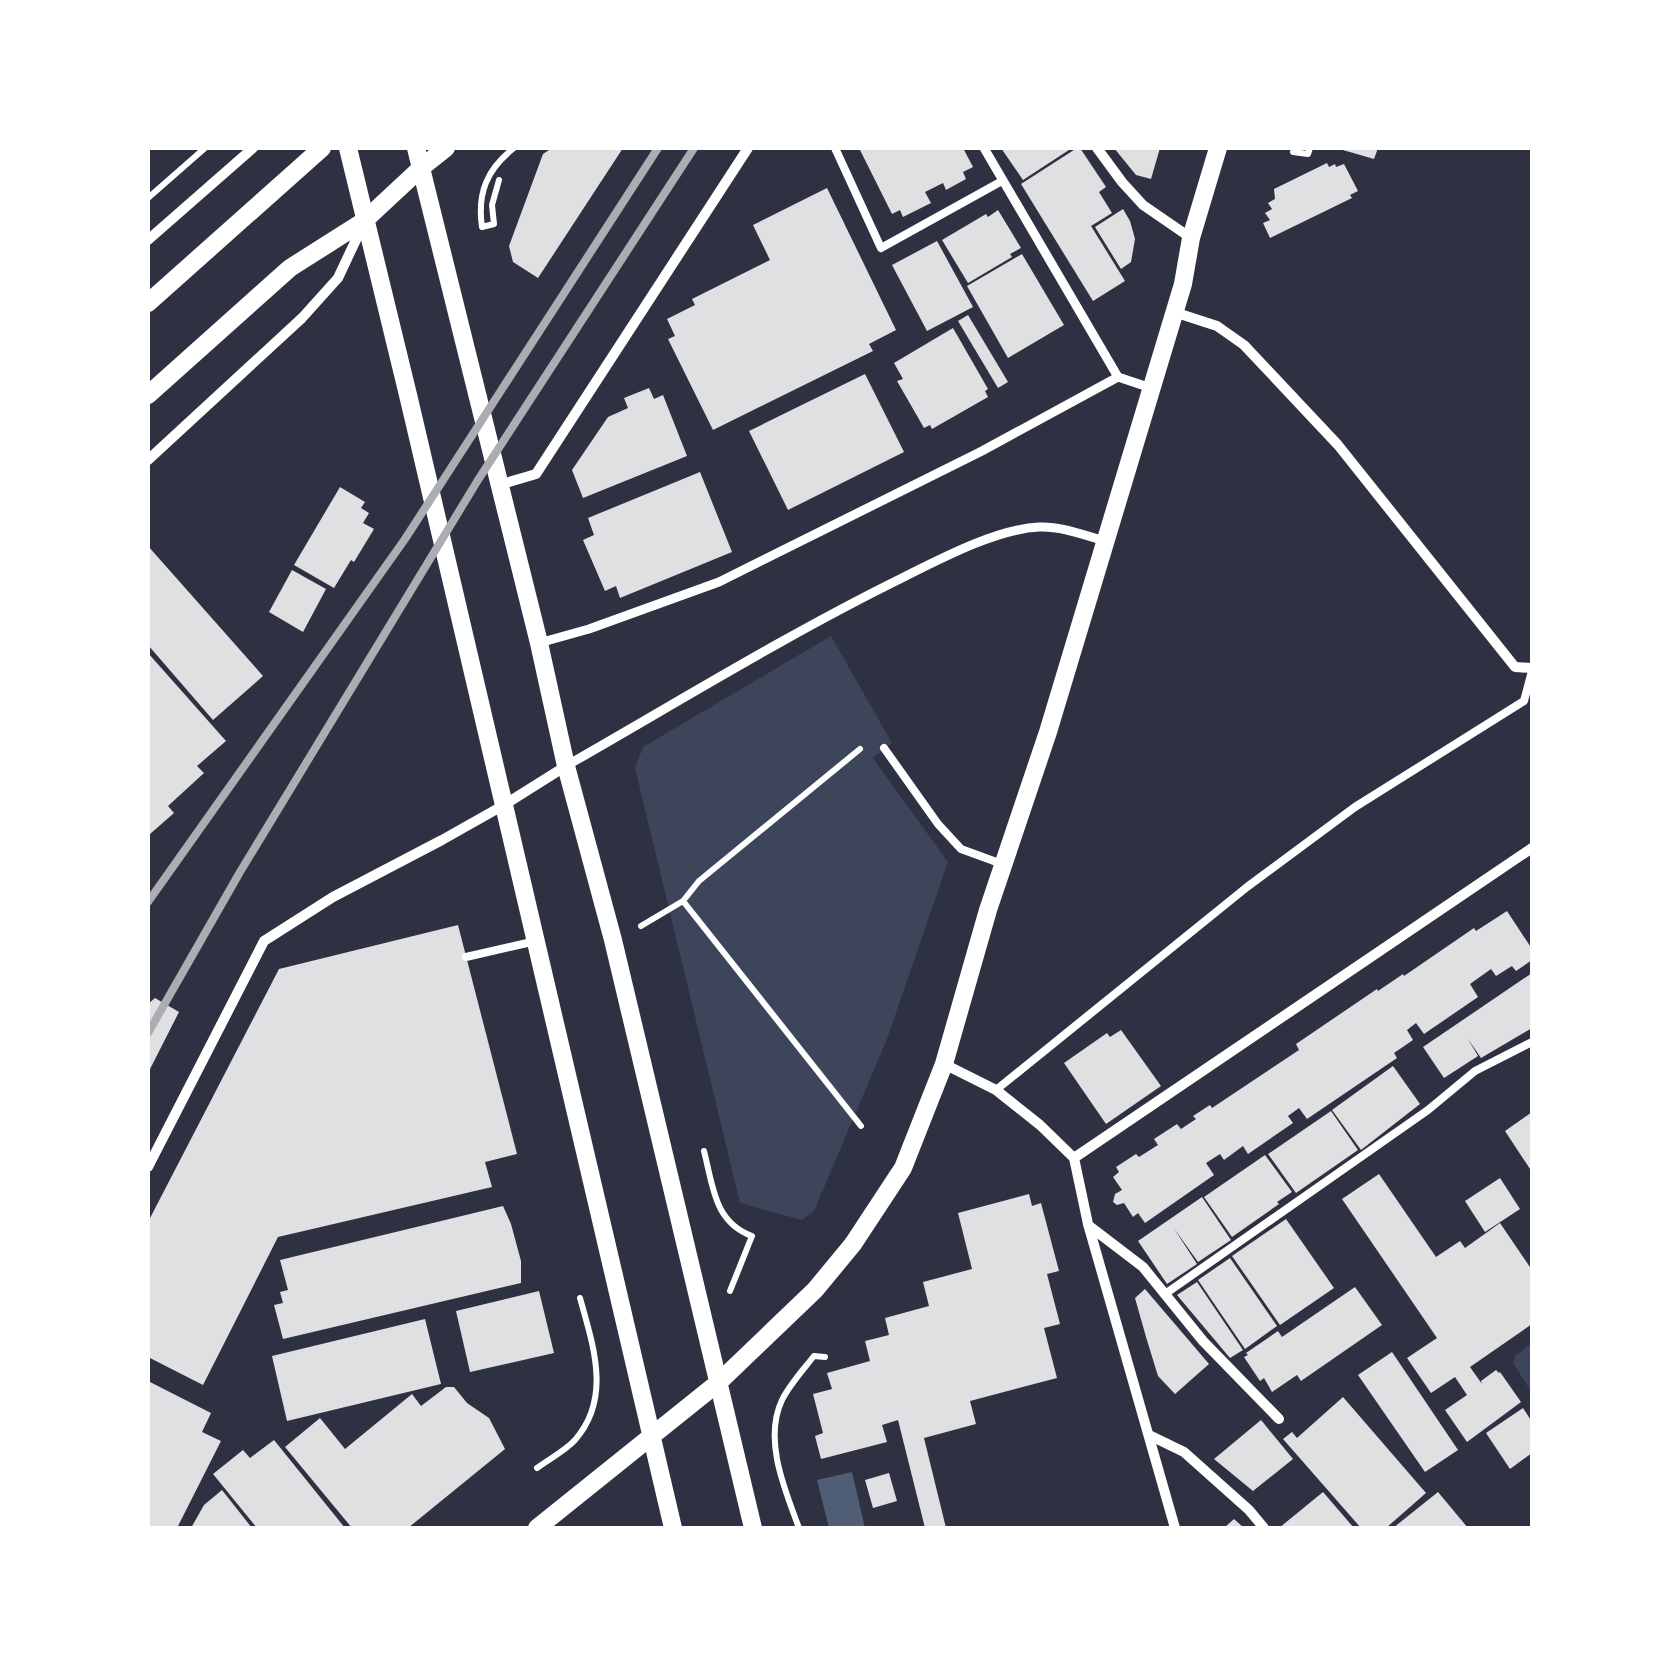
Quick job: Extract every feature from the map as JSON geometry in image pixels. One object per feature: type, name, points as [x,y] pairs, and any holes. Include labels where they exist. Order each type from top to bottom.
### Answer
[{"type":"street","points":[[148,240],[253,148]]},
{"type":"street","points":[[148,304],[322,148]]},
{"type":"street","points":[[348,148],[674,1528]]},
{"type":"street","points":[[416,148],[540,642],[566,766],[613,940],[752,1528]]},
{"type":"street","points":[[148,395],[290,268],[364,221],[446,148]]},
{"type":"street","points":[[499,485],[536,474],[748,148]]},
{"type":"street","points":[[984,148],[1118,377],[1151,388]]},
{"type":"street","points":[[1098,148],[1143,205],[1191,238]]},
{"type":"street","points":[[537,1528],[719,1382],[816,1290],[853,1244],[902,1168],[944,1064],[1048,732],[1183,284],[1191,238],[1218,148]]},
{"type":"street","points":[[148,460],[302,318],[338,278],[364,221]]},
{"type":"street","points":[[1174,312],[1217,326],[1244,345],[1338,445],[1515,667],[1532,669]]},
{"type":"street","points":[[540,642],[589,630],[719,582],[982,452],[1118,377]]},
{"type":"street","points":[[148,1167],[264,941],[333,897],[504,805],[848,604],[952,553],[1040,526],[1105,541]]},
{"type":"street","points":[[1074,1158],[1532,848]]},
{"type":"street","points":[[944,1064],[996,1090],[1074,1158],[1088,1224],[1175,1528]]},
{"type":"street","points":[[1088,1224],[1142,1268],[1203,1341],[1279,1419]]},
{"type":"street","points":[[1149,1436],[1184,1452],[1264,1528]]},
{"type":"lane","points":[[835,148],[881,248],[1002,182]]},
{"type":"lane","points":[[996,1090],[1248,887],[1355,807],[1524,701],[1532,669]]},
{"type":"lane","points":[[884,748],[961,850],[1004,865]]},
{"type":"lane","points":[[466,958],[536,941]]},
{"type":"lane","points":[[1165,1294],[1428,1110],[1475,1072],[1532,1042]]},
{"type":"path","points":[[148,198],[205,148]]},
{"type":"path","points":[[499,180],[492,205],[494,224],[482,227],[480,198],[484,181],[514,148]]},
{"type":"path","points":[[1294,148],[1293,152],[1305,155],[1310,148]]},
{"type":"path","points":[[613,940],[683,901],[699,881],[876,736],[884,748]]},
{"type":"path","points":[[683,901],[861,1126]]},
{"type":"path","points":[[704,1151],[718,1204],[734,1228],[747,1234]]},
{"type":"path","points":[[537,1468],[574,1440],[590,1414],[598,1387],[594,1350],[580,1298]]},
{"type":"path","points":[[800,1528],[776,1455],[776,1420],[790,1386],[814,1356],[825,1356]]},
{"type":"shaded area","points":[[831,636],[892,743],[873,758],[948,862],[887,1039],[814,1211],[802,1220],[740,1203],[635,768],[643,747]]},
{"type":"shaded area","points":[[1532,1343],[1532,1393],[1513,1363],[1515,1356]]},
{"type":"shaded area","points":[[852,1472],[865,1528],[829,1528],[817,1480]]},
{"type":"building","points":[[552,148],[623,148],[538,278],[513,262],[509,246],[543,154]]},
{"type":"building","points":[[859,148],[963,148],[973,167],[963,172],[966,179],[946,190],[943,183],[925,192],[931,203],[903,217],[900,210],[892,214]]},
{"type":"building","points":[[1001,148],[1072,148],[1023,180]]},
{"type":"building","points":[[1077,148],[1106,187],[1099,192],[1112,213],[1091,226],[1125,281],[1093,301],[1021,184]]},
{"type":"building","points":[[1114,148],[1160,148],[1151,179],[1136,175]]},
{"type":"building","points":[[1336,148],[1378,148],[1374,159]]},
{"type":"building","points":[[1327,163],[1329,167],[1344,164],[1358,191],[1350,195],[1352,198],[1270,238],[1263,223],[1270,220],[1265,213],[1272,209],[1268,203],[1275,199],[1274,189]]},
{"type":"building","points":[[827,188],[896,330],[869,344],[873,351],[713,430],[668,339],[675,336],[667,319],[695,305],[692,299],[770,260],[753,225]]},
{"type":"building","points":[[1123,209],[1135,239],[1131,262],[1121,269],[1095,227]]},
{"type":"building","points":[[998,210],[1021,248],[968,283],[942,240]]},
{"type":"building","points":[[937,241],[973,307],[927,331],[892,265]]},
{"type":"building","points":[[1022,254],[1064,325],[1008,358],[967,286]]},
{"type":"building","points":[[968,315],[1008,382],[998,388],[958,321]]},
{"type":"building","points":[[953,328],[988,389],[988,397],[932,429],[930,425],[924,428],[897,381],[903,379],[894,363]]},
{"type":"building","points":[[865,374],[904,452],[788,510],[749,431]]},
{"type":"building","points":[[649,388],[654,399],[663,395],[687,456],[583,498],[572,470],[608,417],[628,408],[624,398]]},
{"type":"building","points":[[700,472],[732,552],[620,598],[616,586],[605,591],[583,540],[594,535],[588,518]]},
{"type":"building","points":[[340,487],[365,502],[361,508],[369,513],[363,523],[374,529],[334,588],[294,565]]},
{"type":"building","points":[[148,546],[263,676],[213,720],[148,645]]},
{"type":"building","points":[[292,570],[326,589],[303,632],[269,612]]},
{"type":"building","points":[[148,653],[226,741],[197,766],[204,773],[168,806],[174,813],[150,834],[148,831]]},
{"type":"building","points":[[1507,911],[1532,949],[1532,960],[1516,971],[1512,966],[1496,976],[1491,969],[1470,984],[1478,997],[1424,1034],[1416,1023],[1407,1030],[1413,1040],[1394,1053],[1397,1058],[1307,1119],[1299,1108],[1288,1116],[1293,1123],[1248,1154],[1243,1146],[1224,1160],[1220,1154],[1206,1163],[1214,1175],[1145,1223],[1138,1213],[1133,1217],[1124,1203],[1113,1202],[1115,1194],[1122,1190],[1113,1177],[1119,1172],[1116,1167],[1158,1145],[1154,1139],[1177,1124],[1181,1129],[1196,1119],[1193,1116],[1210,1105],[1212,1108],[1299,1050],[1296,1044],[1377,989]]},
{"type":"building","points":[[458,925],[517,1154],[485,1162],[492,1187],[278,1237],[203,1385],[148,1357],[148,1222],[279,969]]},
{"type":"building","points":[[1532,973],[1532,1028],[1481,1058],[1468,1039],[1478,1056],[1444,1078],[1423,1047]]},
{"type":"building","points":[[155,998],[179,1012],[148,1073],[148,1004]]},
{"type":"building","points":[[1121,1030],[1161,1086],[1106,1124],[1064,1063],[1107,1033],[1110,1037]]},
{"type":"building","points":[[1393,1066],[1420,1104],[1361,1150],[1332,1110]]},
{"type":"building","points":[[1331,1111],[1358,1150],[1296,1193],[1268,1154]]},
{"type":"building","points":[[1532,1112],[1532,1172],[1505,1131]]},
{"type":"building","points":[[1265,1155],[1292,1192],[1232,1237],[1204,1197]]},
{"type":"building","points":[[1379,1174],[1436,1257],[1460,1241],[1465,1248],[1500,1223],[1532,1270],[1532,1324],[1470,1367],[1482,1384],[1496,1370],[1500,1372],[1521,1402],[1467,1442],[1445,1410],[1467,1395],[1455,1377],[1431,1393],[1407,1358],[1437,1338],[1342,1199]]},
{"type":"building","points":[[1500,1178],[1520,1209],[1485,1232],[1465,1201]]},
{"type":"building","points":[[1029,1194],[1032,1206],[1041,1203],[1059,1271],[1047,1274],[1060,1324],[1044,1328],[1057,1378],[970,1401],[976,1424],[924,1438],[946,1528],[925,1528],[898,1420],[882,1425],[887,1442],[821,1459],[815,1436],[823,1433],[813,1394],[832,1389],[827,1373],[870,1361],[865,1341],[889,1335],[885,1318],[929,1306],[923,1282],[972,1269],[958,1213]]},
{"type":"building","points":[[1202,1197],[1231,1240],[1198,1262],[1173,1227],[1197,1264],[1167,1284],[1138,1241]]},
{"type":"building","points":[[503,1206],[521,1261],[521,1283],[283,1339],[274,1305],[283,1303],[280,1292],[288,1290],[280,1260]]},
{"type":"building","points":[[1286,1219],[1334,1288],[1280,1325],[1232,1256]]},
{"type":"building","points":[[1230,1258],[1277,1326],[1245,1349],[1198,1280]]},
{"type":"building","points":[[1197,1282],[1243,1350],[1230,1358],[1177,1295]]},
{"type":"building","points":[[1355,1287],[1382,1325],[1301,1381],[1297,1375],[1272,1392],[1244,1357],[1246,1353],[1278,1331],[1282,1337]]},
{"type":"building","points":[[1145,1289],[1209,1364],[1175,1394],[1158,1376],[1146,1337],[1135,1298]]},
{"type":"building","points":[[539,1291],[554,1353],[470,1372],[456,1311]]},
{"type":"building","points":[[425,1319],[441,1384],[287,1421],[272,1356]]},
{"type":"building","points":[[1392,1352],[1458,1450],[1425,1472],[1358,1375]]},
{"type":"building","points":[[148,1381],[211,1413],[202,1432],[221,1441],[177,1528],[148,1528]]},
{"type":"building","points":[[446,1387],[454,1387],[467,1403],[489,1418],[505,1449],[408,1528],[352,1528],[285,1447],[320,1418],[345,1449],[412,1394],[421,1406]]},
{"type":"building","points":[[1343,1397],[1426,1493],[1386,1528],[1361,1528],[1283,1439],[1292,1432],[1297,1438]]},
{"type":"building","points":[[1523,1408],[1532,1422],[1532,1453],[1510,1469],[1486,1433]]},
{"type":"building","points":[[1261,1420],[1293,1459],[1253,1491],[1214,1459]]},
{"type":"building","points":[[274,1440],[345,1528],[257,1528],[213,1474],[243,1450],[250,1458]]},
{"type":"building","points":[[889,1473],[897,1501],[873,1508],[865,1480]]},
{"type":"building","points":[[222,1490],[252,1528],[191,1528],[204,1505]]},
{"type":"building","points":[[1323,1492],[1354,1528],[1279,1528]]},
{"type":"building","points":[[1438,1492],[1468,1528],[1393,1528]]},
{"type":"building","points":[[1234,1519],[1244,1528],[1224,1528]]},
{"type":"railway","points":[[148,902],[405,539],[658,148]]},
{"type":"railway","points":[[148,1033],[240,872],[478,480],[694,148]]}]
